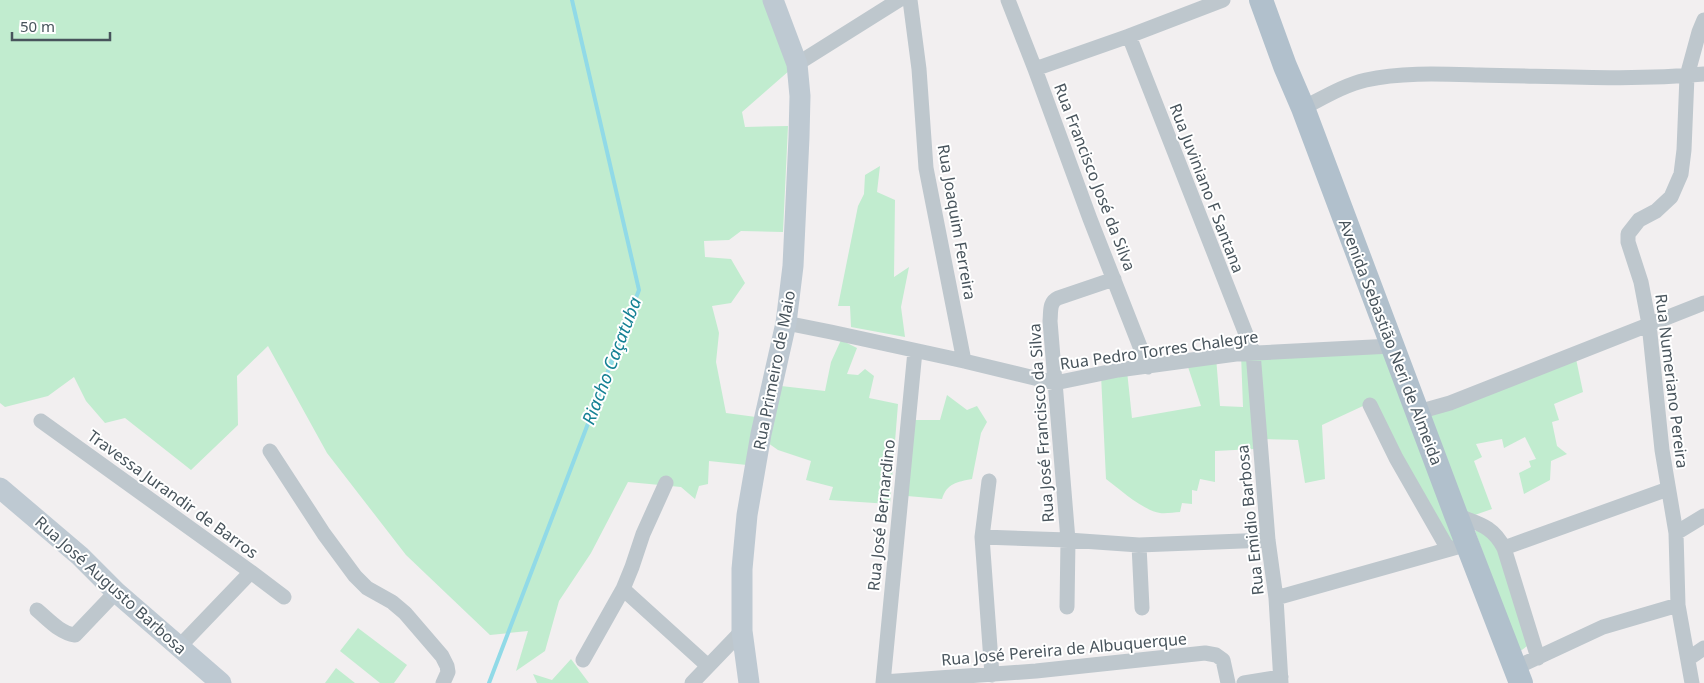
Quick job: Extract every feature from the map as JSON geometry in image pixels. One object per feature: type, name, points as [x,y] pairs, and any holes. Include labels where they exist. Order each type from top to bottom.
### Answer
[{"type":"main road","name":"Avenida Sebastião Neri de Almeida","points":[[1260,0],[1303,108],[1456,515],[1458,547],[1518,675]]},
{"type":"street","name":"Rua Primeiro de Maio","points":[[749,683],[742,632],[742,569],[747,515],[761,434],[786,323],[793,266],[800,96],[797,64],[774,0]]},
{"type":"street","points":[[797,64],[899,0]]},
{"type":"street","name":"Rua Joaquim Ferreira","points":[[910,0],[919,69],[926,168],[964,361]]},
{"type":"street","name":"Rua Francisco José da Silva","points":[[1008,0],[1148,367]]},
{"type":"street","points":[[1035,69],[1224,0]]},
{"type":"street","points":[[1687,76],[1698,32],[1704,20]]},
{"type":"street","name":"Rua Juviniano F Santana","points":[[1129,36],[1253,352]]},
{"type":"street","points":[[1303,108],[1364,80],[1390,76],[1454,74],[1643,77],[1704,74]]},
{"type":"street","name":"Rua Numeriano Pereira","points":[[1687,76],[1684,150],[1679,181],[1671,197],[1664,205],[1639,220],[1628,234],[1631,251],[1641,282],[1649,324],[1662,450],[1676,533],[1678,605],[1692,683]]},
{"type":"street","name":"Rua José Francisco da Silva","points":[[1067,607],[1068,540],[1050,321],[1052,303],[1058,298],[1114,280]]},
{"type":"street","points":[[1418,412],[1450,403],[1704,304]]},
{"type":"street","name":"Rua Pedro Torres Chalegre","points":[[786,323],[964,361],[1055,383],[1118,370],[1253,352],[1392,346]]},
{"type":"street","name":"Rua José Bernardino","points":[[883,682],[915,351]]},
{"type":"street","name":"Rua Emidio Barbosa","points":[[1253,352],[1268,540],[1276,598],[1281,680]]},
{"type":"street","points":[[1276,598],[1458,547],[1396,458],[1370,405]]},
{"type":"street","name":"Travessa Jurandir de Barros","points":[[41,420],[284,597]]},
{"type":"street","points":[[270,451],[324,534],[355,576],[367,588],[392,602],[442,656],[448,672],[443,683]]},
{"type":"street","points":[[989,481],[982,537],[992,675]]},
{"type":"street","points":[[582,660],[623,588],[643,534],[666,483]]},
{"type":"street","name":"Rua José Augusto Barbosa","points":[[0,488],[80,556],[116,592],[221,683]]},
{"type":"street","points":[[1504,548],[1668,489]]},
{"type":"street","points":[[1456,515],[1492,530],[1504,548],[1538,658]]},
{"type":"street","points":[[1676,533],[1704,516]]},
{"type":"street","points":[[982,537],[1139,545],[1268,540]]},
{"type":"street","points":[[1139,545],[1142,608]]},
{"type":"street","points":[[179,647],[251,572]]},
{"type":"street","points":[[623,588],[708,666]]},
{"type":"street","points":[[37,610],[61,630],[75,635],[116,592]]},
{"type":"street","points":[[1518,675],[1538,658],[1603,627],[1678,605]]},
{"type":"street","points":[[692,683],[742,632]]},
{"type":"street","points":[[1688,658],[1704,648]]},
{"type":"street","name":"Rua José Pereira de Albuquerque","points":[[883,682],[992,675],[1205,653],[1216,655],[1223,660],[1228,683]]},
{"type":"street","points":[[1244,683],[1281,680]]},
{"type":"green space","points":[[0,0],[771,0],[798,63],[742,112],[745,127],[788,126],[783,232],[741,231],[729,240],[704,241],[705,257],[731,259],[745,283],[731,303],[712,306],[719,333],[716,362],[726,413],[756,417],[747,465],[709,461],[708,484],[699,486],[695,499],[681,487],[628,482],[591,553],[559,601],[545,651],[516,671],[528,631],[490,635],[406,555],[327,453],[268,346],[237,376],[238,425],[191,470],[125,418],[105,423],[86,401],[74,377],[48,396],[5,407],[0,403]]},
{"type":"green space","points":[[880,166],[877,192],[895,200],[894,277],[909,267],[901,307],[905,337],[851,327],[850,306],[838,306],[858,206],[864,194],[865,175]]},
{"type":"green space","points":[[841,340],[857,348],[847,374],[858,375],[865,369],[874,376],[869,398],[898,404],[890,504],[829,500],[833,487],[806,480],[811,461],[778,450],[768,443],[781,386],[825,391],[831,362]]},
{"type":"green space","points":[[1389,341],[1464,542],[1445,546],[1363,406],[1322,425],[1325,479],[1305,483],[1298,440],[1260,439],[1254,449],[1215,451],[1215,482],[1200,479],[1197,491],[1192,490],[1192,504],[1182,503],[1180,512],[1162,513],[1146,508],[1106,479],[1101,375],[1127,371],[1132,418],[1201,406],[1186,361],[1216,357],[1220,406],[1243,407],[1241,354]]},
{"type":"green space","points":[[1575,354],[1583,392],[1554,404],[1559,420],[1552,422],[1557,446],[1567,454],[1551,461],[1550,480],[1524,494],[1519,473],[1531,467],[1529,461],[1536,459],[1525,437],[1504,448],[1502,439],[1476,444],[1482,457],[1474,461],[1492,509],[1469,517],[1426,409]]},
{"type":"green space","points":[[947,395],[967,410],[977,406],[987,422],[981,433],[972,479],[957,482],[950,486],[942,499],[907,496],[915,420],[940,420]]},
{"type":"green space","points":[[1485,528],[1504,550],[1530,644],[1519,652],[1475,531]]},
{"type":"green space","points":[[358,628],[407,665],[394,683],[380,683],[340,651]]},
{"type":"green space","points":[[571,659],[589,683],[537,683],[533,674],[552,680]]},
{"type":"green space","points":[[336,668],[355,683],[325,683]]},
{"type":"waterway","name":"Riacho Caçatuba","points":[[489,683],[639,290],[572,0]]}]
